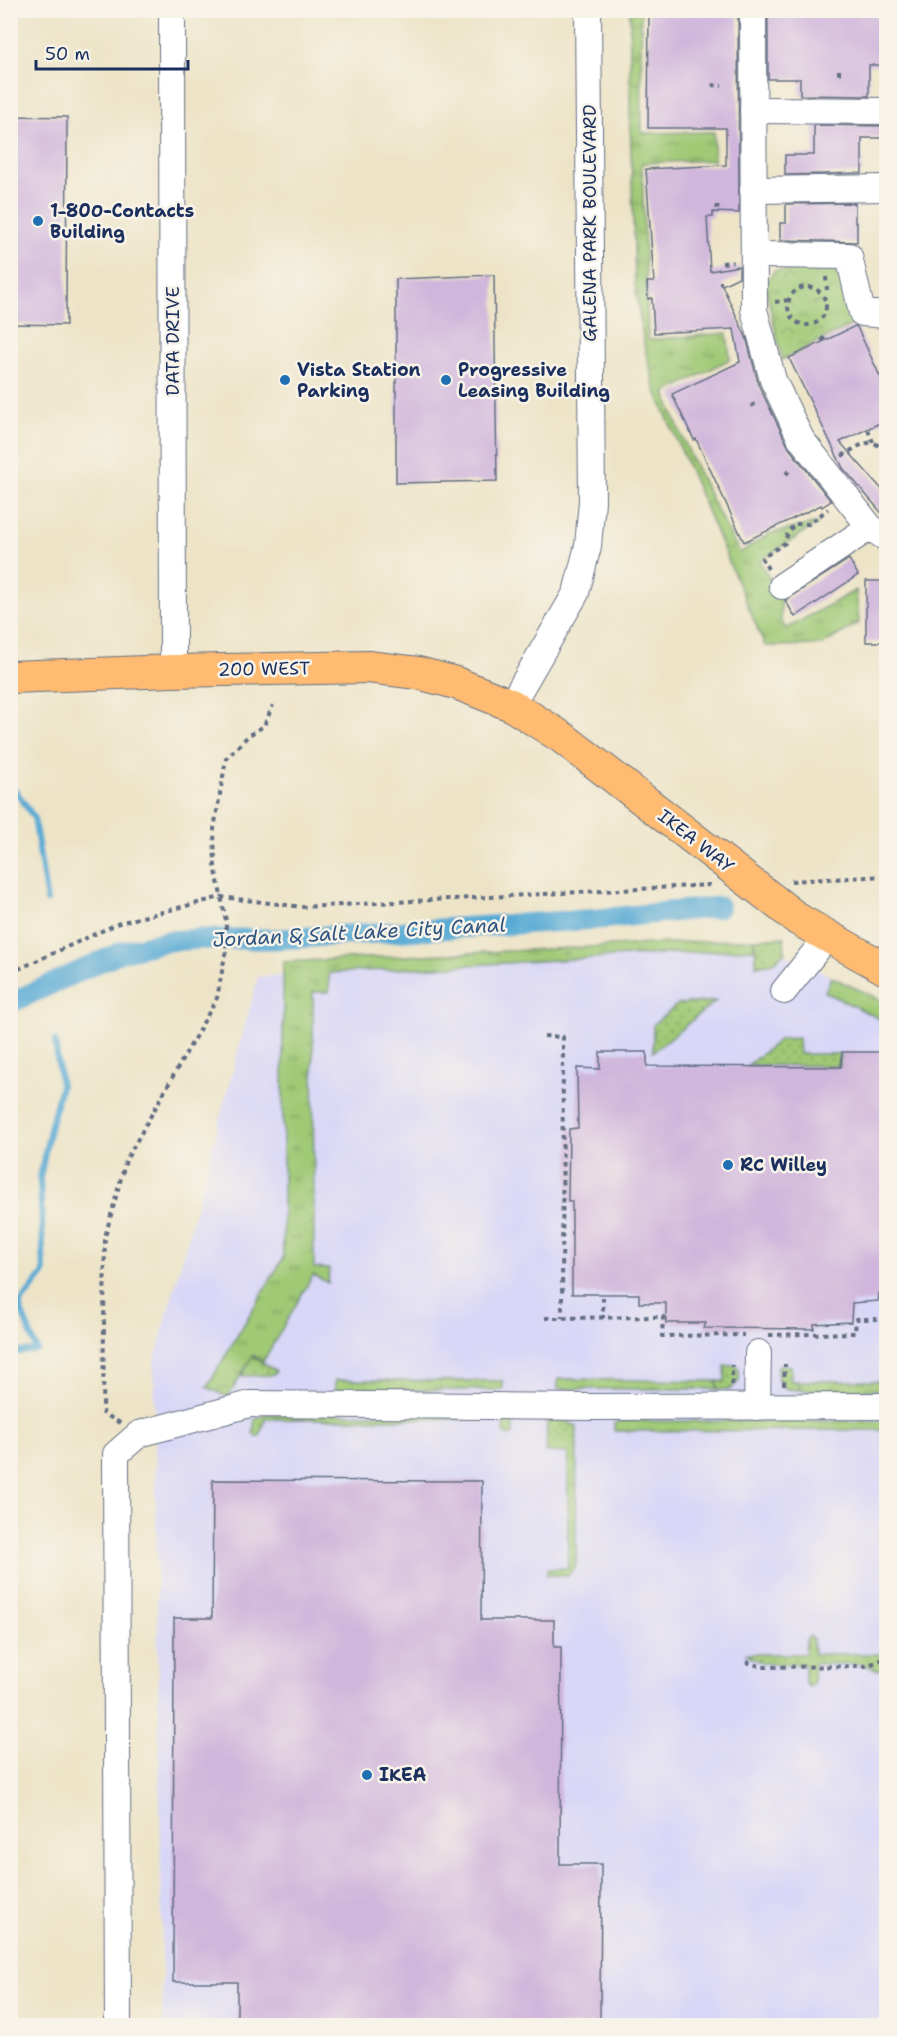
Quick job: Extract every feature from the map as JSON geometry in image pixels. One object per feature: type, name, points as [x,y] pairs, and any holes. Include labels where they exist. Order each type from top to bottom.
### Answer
[{"type":"main road","name":"200 WEST","points":[[10,677],[368,667],[427,675],[456,683],[511,705]]},
{"type":"main road","name":"IKEA WAY","points":[[511,705],[563,738],[799,920],[886,969]]},
{"type":"street","name":"DATA DRIVE","points":[[172,10],[173,671]]},
{"type":"street","name":"GALENA PARK BOULEVARD","points":[[511,705],[576,593],[588,546],[592,501],[588,10]]},
{"type":"street","points":[[753,10],[754,310],[773,380],[801,439],[878,533],[777,581]]},
{"type":"street","points":[[753,110],[886,111]]},
{"type":"street","points":[[753,190],[886,189]]},
{"type":"street","points":[[754,255],[849,256],[862,312],[886,315]]},
{"type":"street","points":[[784,991],[828,936]]},
{"type":"street","points":[[757,1407],[758,1341]]},
{"type":"street","points":[[118,2025],[116,1454],[139,1434],[250,1404],[886,1406]]},
{"type":"path","points":[[839,70],[839,79]]},
{"type":"path","points":[[712,85],[722,86]]},
{"type":"path","points":[[715,207],[721,207]]},
{"type":"path","points":[[811,287],[820,292],[826,300],[826,312],[813,325],[807,326],[796,322],[789,312],[789,300],[798,289],[811,287]]},
{"type":"path","points":[[820,292],[833,287]]},
{"type":"path","points":[[769,302],[789,300]]},
{"type":"path","points":[[822,341],[825,335]]},
{"type":"path","points":[[868,430],[873,442],[883,449],[886,456]]},
{"type":"path","points":[[825,469],[842,455],[867,442],[873,442]]},
{"type":"path","points":[[777,581],[762,558],[785,543],[788,532],[795,524],[809,524],[845,495]]},
{"type":"path","points":[[139,1434],[103,1413],[105,1237],[126,1160],[217,998],[226,950],[226,921],[215,866],[214,829],[226,759],[249,735],[264,726],[273,705]]},
{"type":"path","points":[[10,973],[119,923],[221,897],[303,907],[886,876]]},
{"type":"path","points":[[544,1036],[563,1037],[562,1318]]},
{"type":"path","points":[[603,1297],[603,1318]]},
{"type":"path","points":[[546,1318],[663,1317],[662,1336],[758,1341],[855,1333],[856,1319],[886,1319]]},
{"type":"path","points":[[784,1364],[784,1393]]},
{"type":"path","points":[[732,1365],[732,1393]]},
{"type":"path","points":[[746,1662],[763,1667],[866,1666],[886,1658]]},
{"type":"shaded area","points":[[751,938],[886,1002],[886,2025],[163,2026],[154,1364],[258,977]]},
{"type":"green space","points":[[630,11],[641,11],[642,133],[714,132],[714,160],[642,163],[648,340],[727,333],[730,359],[665,393],[699,474],[740,553],[771,533],[818,523],[760,561],[781,599],[781,620],[786,629],[856,590],[859,623],[822,645],[765,646],[655,389],[644,344],[635,284],[630,116]]},
{"type":"green space","points":[[831,268],[842,281],[859,321],[782,360],[765,285],[774,271]]},
{"type":"green space","points":[[784,937],[785,952],[773,963],[756,966],[755,939]]},
{"type":"green space","points":[[754,939],[754,949],[329,973],[329,992],[313,992],[314,1268],[329,1269],[328,1283],[313,1275],[263,1362],[253,1355],[228,1397],[207,1387],[283,1258],[283,962]]},
{"type":"green space","points":[[831,977],[886,1002],[886,1022],[825,992]]},
{"type":"green space","points":[[716,1001],[653,1052],[653,1025],[678,1004]]},
{"type":"green space","points":[[798,1038],[799,1054],[840,1054],[840,1066],[748,1065],[780,1039]]},
{"type":"green space","points":[[252,1356],[276,1371],[274,1375],[242,1376]]},
{"type":"green space","points":[[736,1365],[739,1369],[739,1381],[730,1390],[717,1390],[717,1381],[725,1381],[725,1366]]},
{"type":"green space","points":[[780,1365],[791,1366],[791,1381],[799,1381],[799,1390],[786,1389],[778,1381],[777,1369]]},
{"type":"green space","points":[[558,1379],[717,1381],[717,1389],[558,1389]]},
{"type":"green space","points":[[335,1380],[503,1381],[503,1388],[500,1390],[335,1390]]},
{"type":"green space","points":[[800,1381],[886,1381],[886,1390],[800,1390]]},
{"type":"green space","points":[[265,1414],[507,1414],[513,1420],[513,1434],[508,1436],[504,1434],[503,1419],[265,1419],[261,1434],[257,1438],[253,1433],[255,1419]]},
{"type":"green space","points":[[566,1420],[577,1427],[576,1566],[568,1575],[547,1575],[547,1569],[568,1568],[568,1453],[546,1452],[547,1421]]},
{"type":"green space","points":[[622,1421],[886,1421],[886,1430],[614,1431],[614,1423]]},
{"type":"green space","points":[[810,1636],[813,1640],[814,1654],[881,1654],[886,1656],[886,1670],[878,1670],[863,1664],[814,1664],[813,1684],[809,1687],[805,1683],[805,1664],[767,1663],[746,1654],[805,1654],[806,1640]]},
{"type":"building","points":[[649,10],[738,10],[739,213],[713,212],[713,217],[707,217],[710,271],[739,266],[739,277],[722,285],[746,337],[759,386],[789,448],[831,501],[744,542],[696,439],[694,440],[672,394],[740,362],[734,329],[654,333],[652,298],[648,299],[647,282],[654,282],[646,169],[726,165],[726,128],[648,128]]},
{"type":"building","points":[[768,10],[886,10],[886,65],[869,65],[869,96],[800,95],[800,79],[768,79]]},
{"type":"building","name":"1-800-Contacts Building","points":[[10,116],[67,117],[66,325],[10,324]]},
{"type":"building","points":[[814,125],[886,126],[886,138],[862,138],[862,173],[785,175],[785,155],[814,155]]},
{"type":"building","points":[[855,203],[857,242],[780,240],[780,223],[786,223],[786,204]]},
{"type":"building","name":"Progressive Leasing Building","points":[[494,275],[497,481],[396,483],[396,279]]},
{"type":"building","points":[[855,326],[886,389],[886,420],[840,442],[886,494],[886,518],[843,468],[789,358]]},
{"type":"building","points":[[849,559],[858,575],[795,617],[785,600]]},
{"type":"building","points":[[866,581],[886,581],[886,642],[866,642]]},
{"type":"building","name":"RC Willey","points":[[600,1052],[647,1052],[647,1066],[841,1067],[842,1052],[886,1052],[886,1294],[879,1293],[878,1301],[852,1303],[851,1322],[814,1324],[814,1329],[704,1328],[706,1323],[666,1323],[666,1303],[639,1303],[639,1294],[572,1294],[572,1201],[568,1201],[569,1129],[578,1128],[577,1068],[600,1069]]},
{"type":"building","name":"IKEA","points":[[213,1480],[482,1481],[481,1620],[554,1620],[554,1647],[561,1647],[560,1864],[601,1864],[600,2025],[237,2025],[237,1982],[173,1982],[174,1618],[212,1618]]},
{"type":"waterway","points":[[10,788],[16,791],[34,818],[47,901]]},
{"type":"waterway","name":"Jordan & Salt Lake City Canal","points":[[10,1003],[121,952],[167,941],[280,939],[599,919],[719,907]]},
{"type":"waterway","points":[[10,1353],[37,1350],[19,1305],[44,1273],[40,1178],[61,1086],[55,1041]]},
{"type":"place","name":"1-800-Contacts Building","points":[[38,221]]},
{"type":"place","name":"Vista Station Parking","points":[[285,380]]},
{"type":"place","name":"Progressive Leasing Building","points":[[446,380]]},
{"type":"place","name":"RC Willey","points":[[728,1165]]},
{"type":"place","name":"IKEA","points":[[367,1775]]}]
